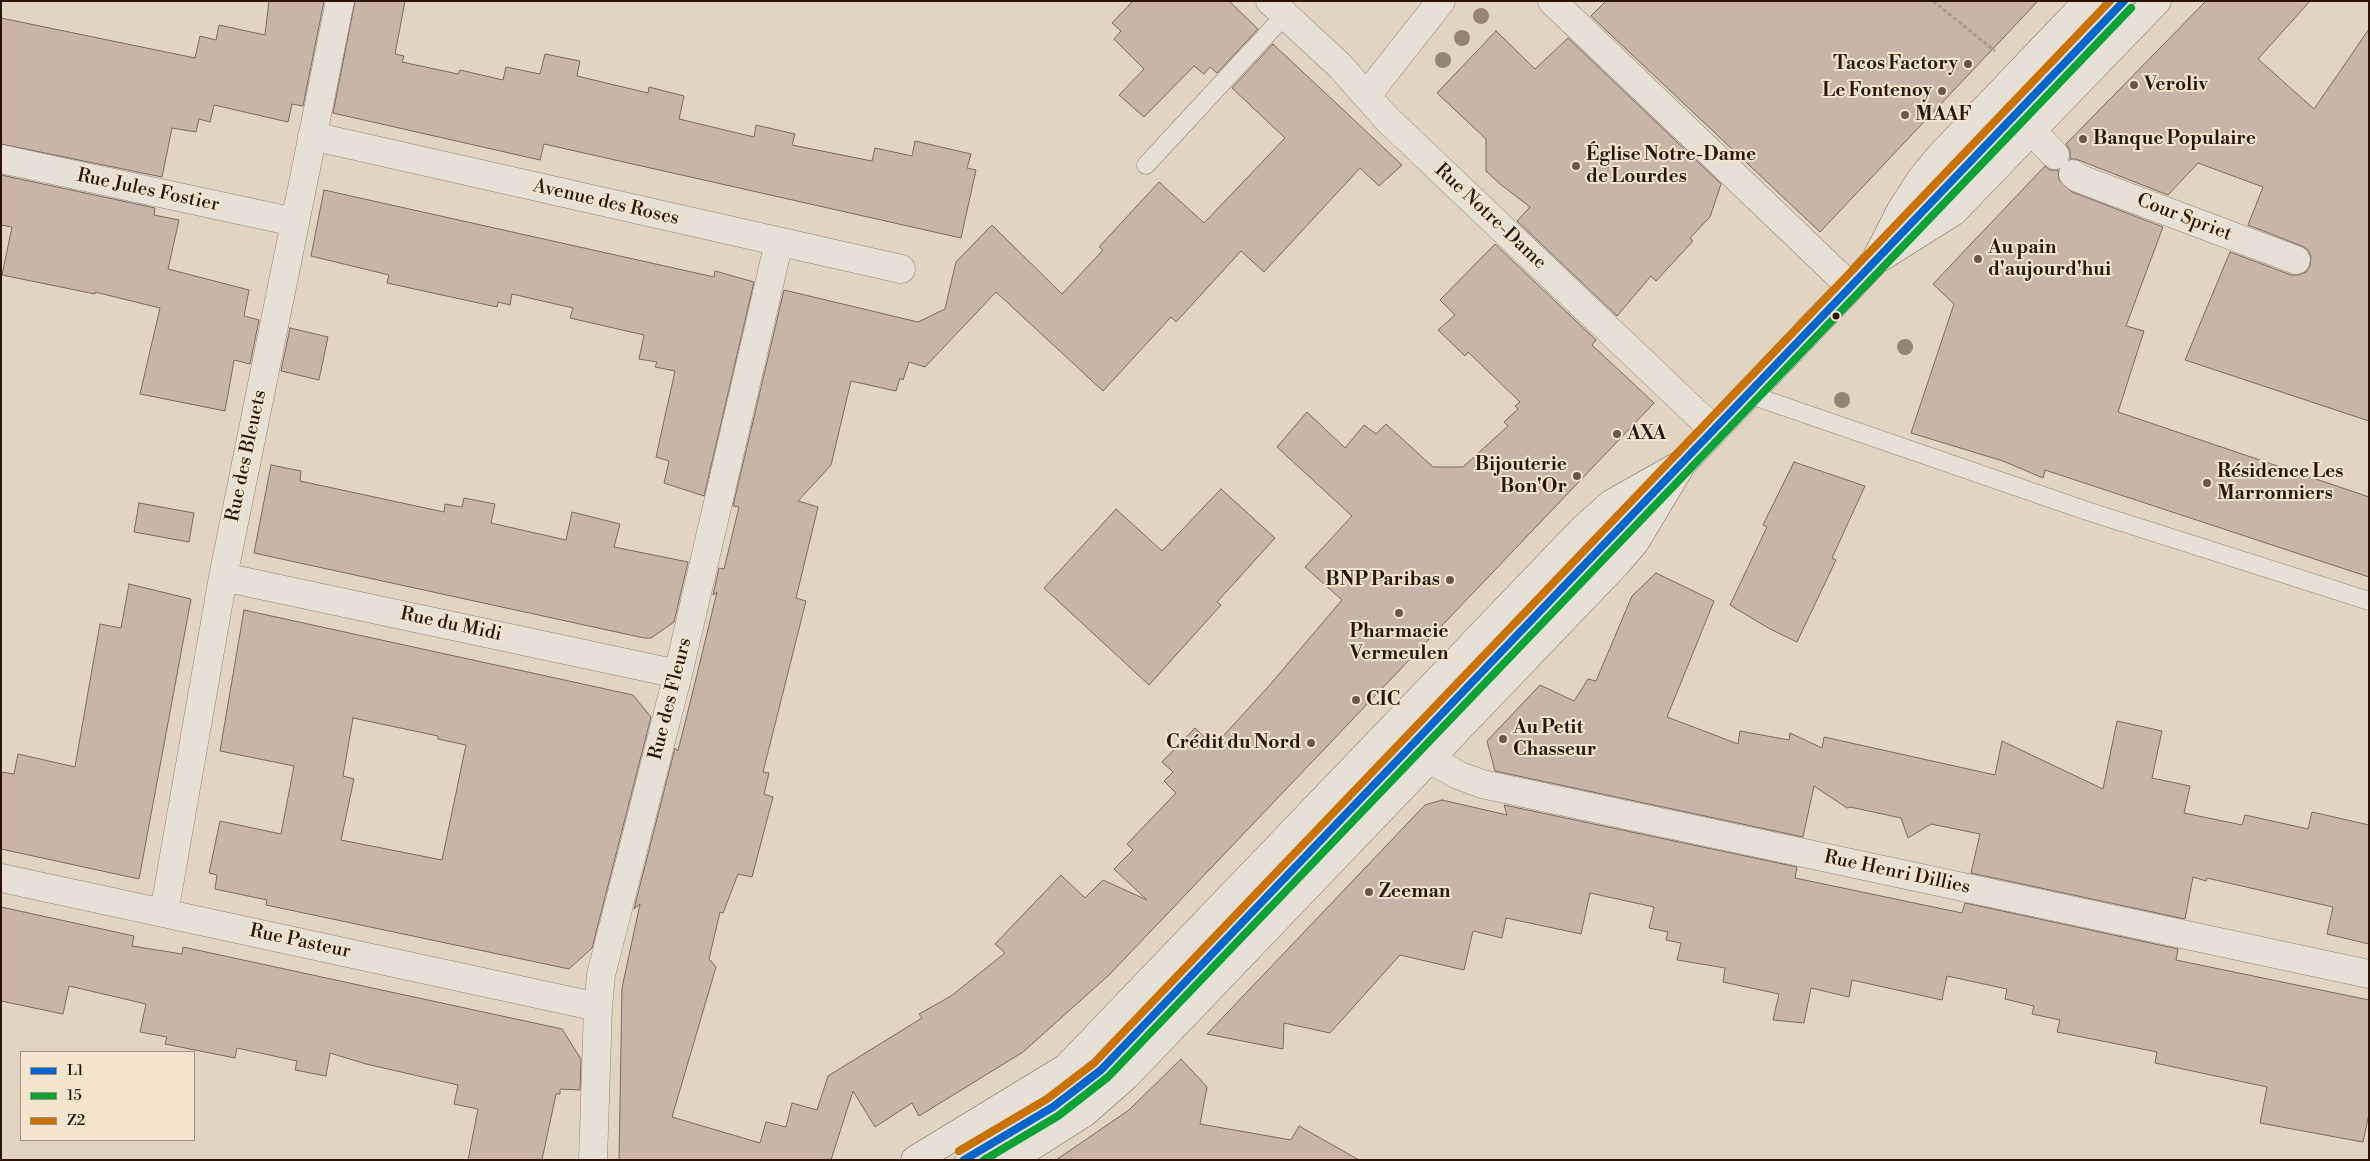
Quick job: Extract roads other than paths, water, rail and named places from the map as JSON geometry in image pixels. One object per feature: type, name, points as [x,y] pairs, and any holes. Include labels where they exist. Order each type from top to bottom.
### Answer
[{"type":"street","name":"Rue des Bleuets","points":[[164,913],[223,577],[340,1]]},
{"type":"street","points":[[1367,95],[1442,1]]},
{"type":"street","points":[[1552,1],[1851,287]]},
{"type":"street","points":[[1875,261],[1891,228],[1921,179],[1940,156],[2088,1]]},
{"type":"street","points":[[1010,1160],[1084,1113],[1126,1076],[1430,760],[1635,542],[1682,464],[1875,261],[1953,212],[2157,1]]},
{"type":"street","name":"Rue Notre-Dame","points":[[1278,8],[1367,95],[1387,119],[1714,430]]},
{"type":"street","name":"Cour Spriet","points":[[2032,131],[2078,178],[2296,260]]},
{"type":"street","name":"Avenue des Roses","points":[[312,136],[901,269]]},
{"type":"street","name":"Rue Jules Fostier","points":[[1,159],[295,222]]},
{"type":"street","name":"Rue des Fleurs","points":[[593,1160],[598,1006],[601,975],[678,674],[779,242]]},
{"type":"street","points":[[916,1160],[1066,1068],[1582,530],[1612,504],[1682,464]]},
{"type":"street","name":"Rue du Midi","points":[[223,577],[678,674]]},
{"type":"street","name":"Rue Henri Dillies","points":[[1430,760],[1458,776],[1482,784],[2369,974]]},
{"type":"street","name":"Rue Pasteur","points":[[1,878],[598,1006]]},
{"type":"lane","points":[[1875,261],[2124,1]]},
{"type":"lane","points":[[1146,165],[1278,8]]},
{"type":"lane","points":[[1748,394],[2087,511],[2369,601]]},
{"type":"lane","points":[[964,1160],[1053,1107],[1101,1070],[1682,464]]},
{"type":"place","name":"Tacos Factory","points":[[1968,64]]},
{"type":"place","name":"Veroliv","points":[[2134,85]]},
{"type":"place","name":"Le Fontenoy","points":[[1942,91]]},
{"type":"place","name":"MAAF","points":[[1905,115]]},
{"type":"place","name":"Banque Populaire","points":[[2083,139]]},
{"type":"place","name":"Église Notre-Dame de Lourdes","points":[[1576,166]]},
{"type":"place","name":"Au pain d'aujourd'hui","points":[[1978,259]]},
{"type":"place","name":"AXA","points":[[1617,434]]},
{"type":"place","name":"Bijouterie Bon'Or","points":[[1577,476]]},
{"type":"place","name":"Résidence Les Marronniers","points":[[2207,483]]},
{"type":"place","name":"BNP Paribas","points":[[1450,580]]},
{"type":"place","name":"Pharmacie Vermeulen","points":[[1399,613]]},
{"type":"place","name":"CIC","points":[[1356,700]]},
{"type":"place","name":"Au Petit Chasseur","points":[[1503,739]]},
{"type":"place","name":"Crédit du Nord","points":[[1311,743]]},
{"type":"place","name":"Zeeman","points":[[1369,892]]}]
